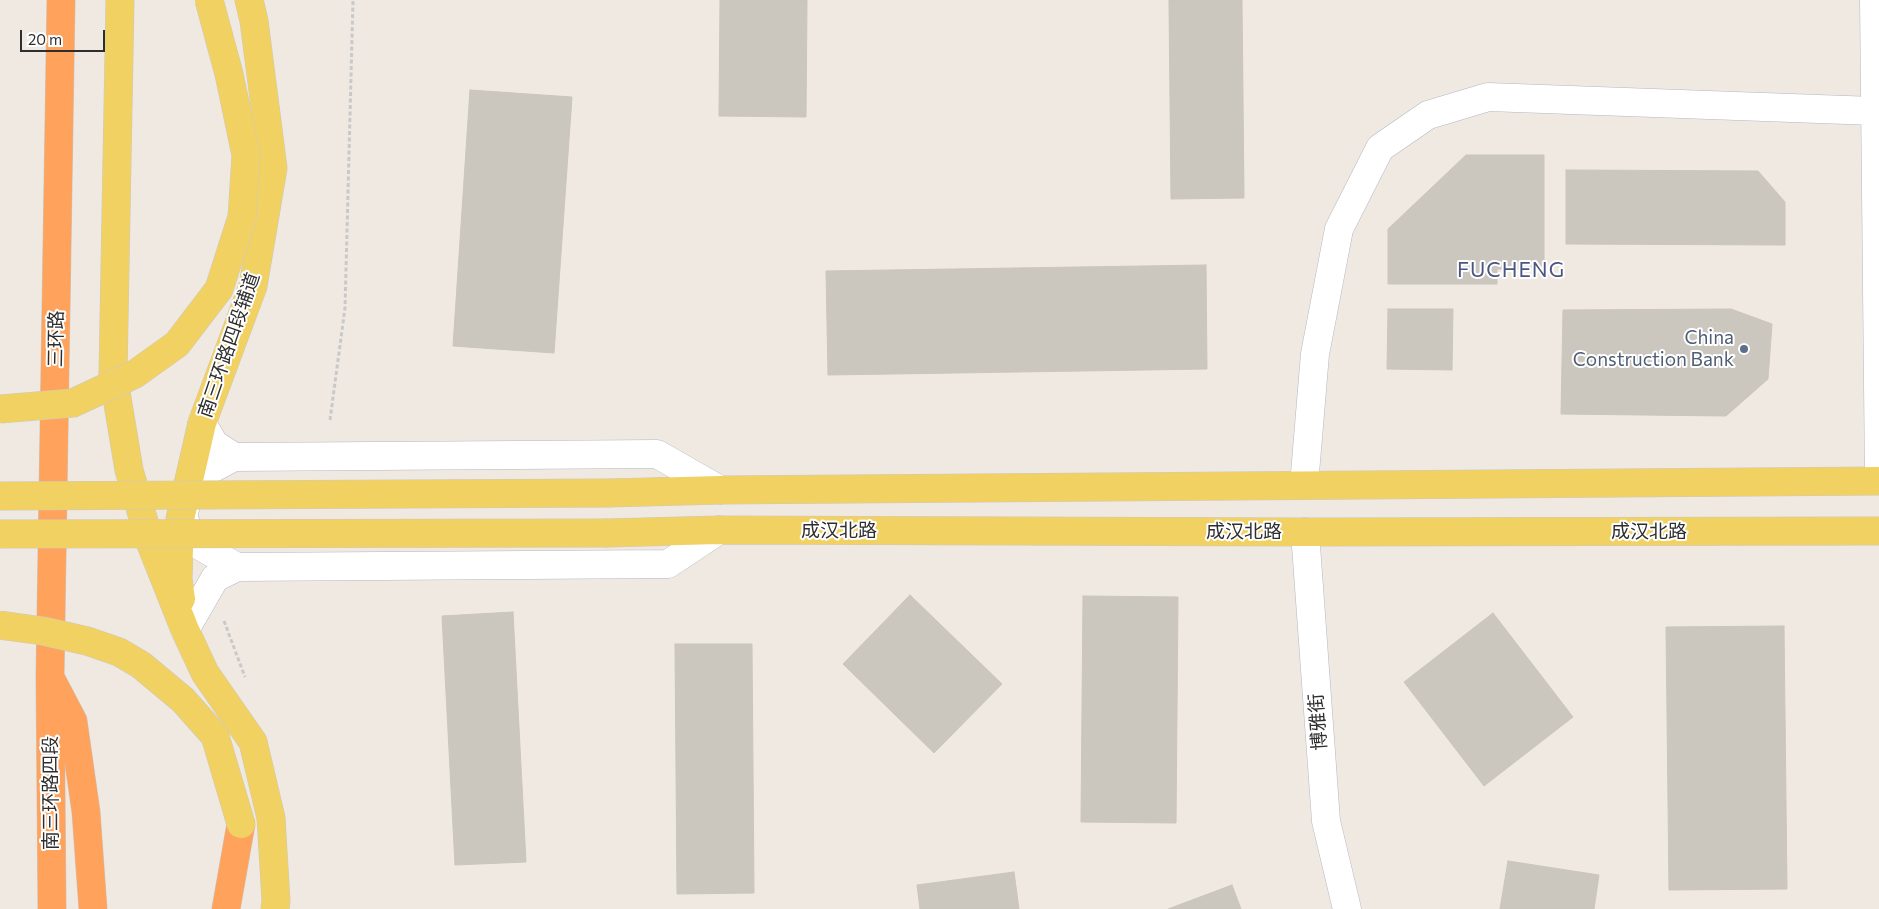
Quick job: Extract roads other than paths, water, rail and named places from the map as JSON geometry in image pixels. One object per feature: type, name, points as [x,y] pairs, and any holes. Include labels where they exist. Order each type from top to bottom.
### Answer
[{"type":"highway","name":"三环路","points":[[50,678],[62,0]]},
{"type":"highway","name":"南三环路四段","points":[[50,678],[52,909]]},
{"type":"highway","points":[[50,678],[73,721],[86,812],[93,909]]},
{"type":"highway","points":[[226,909],[241,824]]},
{"type":"main road","name":"南三环路四段辅道","points":[[120,0],[113,374],[129,470],[150,542],[205,673],[252,742],[271,818],[275,909]]},
{"type":"main road","points":[[0,409],[73,403],[135,374],[176,344],[220,289],[242,217],[246,155],[229,74],[209,0]]},
{"type":"main road","name":"南三环路四段辅道","points":[[186,630],[178,579],[180,519],[202,423],[252,286],[273,168],[254,21],[248,0]]},
{"type":"main road","points":[[0,496],[610,493],[720,490],[1879,480]]},
{"type":"main road","name":"成汉北路","points":[[0,534],[608,533],[719,530],[1879,531]]},
{"type":"main road","points":[[0,625],[43,631],[87,641],[119,652],[141,665],[183,700],[215,736],[241,824],[242,881],[239,909]]},
{"type":"street","points":[[1874,0],[1879,480]]},
{"type":"street","points":[[1304,485],[1315,354],[1339,229],[1380,148],[1428,114],[1488,97],[1874,111]]},
{"type":"street","points":[[202,423],[214,444],[234,457]]},
{"type":"street","points":[[238,567],[193,542],[183,516],[193,478],[234,457],[657,454],[720,490]]},
{"type":"street","points":[[186,630],[215,578],[238,567],[668,564],[719,530]]},
{"type":"street","name":"博雅街","points":[[1305,532],[1326,821],[1348,909]]},
{"type":"place","name":"China Construction Bank","points":[[1744,349]]},
{"type":"district","name":"FUCHENG","points":[[1511,270]]}]
